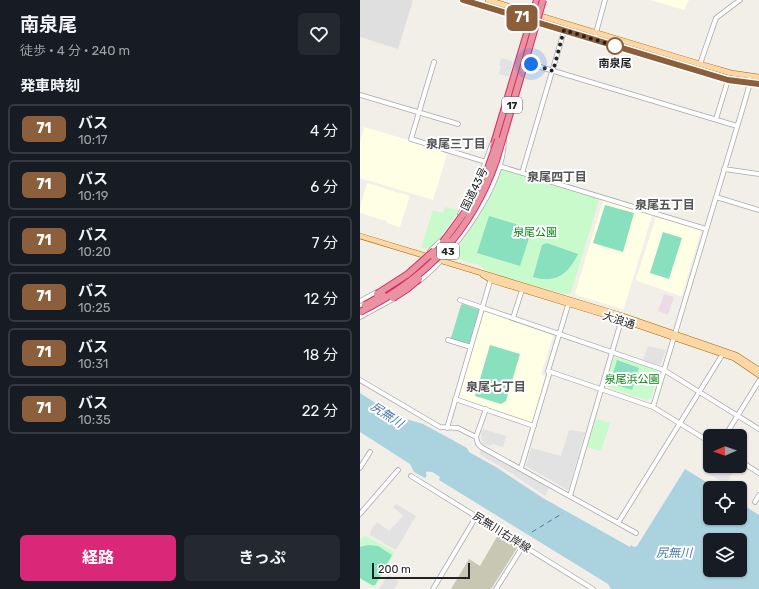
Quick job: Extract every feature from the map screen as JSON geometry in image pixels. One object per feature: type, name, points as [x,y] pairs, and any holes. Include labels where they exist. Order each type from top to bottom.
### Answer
[{"type":"highway","name":"国道43号","points":[[360,302],[385,289],[408,274],[428,257],[461,218],[473,198],[492,152],[538,0]]},
{"type":"highway","name":"17","points":[[360,307],[400,284],[421,267],[450,238],[472,206],[492,160],[538,0]]},
{"type":"highway","name":"国道43号","points":[[360,317],[408,289],[441,259],[457,240],[477,209],[492,179],[527,63],[544,0]]},
{"type":"highway","name":"17","points":[[360,312],[402,288],[424,270],[453,240],[475,208],[490,178],[496,161],[544,0]]},
{"type":"main road","points":[[463,0],[728,80],[759,84]]},
{"type":"main road","points":[[488,0],[731,73],[759,77]]},
{"type":"main road","name":"大浪通","points":[[360,236],[476,271],[522,290],[569,302]]},
{"type":"main road","name":"大浪通","points":[[491,278],[736,355],[759,370]]},
{"type":"main road","name":"大浪通","points":[[723,352],[759,375]]},
{"type":"street","points":[[594,40],[605,0]]},
{"type":"street","points":[[700,64],[716,18],[740,0]]},
{"type":"street","points":[[522,173],[564,30]]},
{"type":"street","points":[[434,62],[411,139],[486,162]]},
{"type":"street","points":[[527,63],[737,126]]},
{"type":"street","points":[[653,407],[750,83],[749,76]]},
{"type":"street","points":[[716,119],[728,80]]},
{"type":"street","points":[[360,95],[458,124]]},
{"type":"street","points":[[360,302],[395,281],[426,256],[444,237],[459,217],[474,190],[496,136]]},
{"type":"street","points":[[360,317],[408,290],[442,260],[476,216],[490,190],[504,150],[504,140]]},
{"type":"street","points":[[499,166],[706,229]]},
{"type":"street","points":[[724,169],[759,174]]},
{"type":"street","points":[[716,197],[759,210]]},
{"type":"street","points":[[447,428],[491,278]]},
{"type":"street","points":[[513,318],[522,290]]},
{"type":"street","points":[[460,300],[664,370],[759,429]]},
{"type":"street","points":[[521,468],[569,302]]},
{"type":"street","points":[[570,496],[622,318]]},
{"type":"street","points":[[448,340],[471,347]]},
{"type":"street","points":[[618,523],[723,352]]},
{"type":"street","points":[[548,371],[653,407],[703,438]]},
{"type":"street","points":[[360,380],[440,427],[458,428],[476,437]]},
{"type":"street","points":[[730,429],[759,381]]},
{"type":"street","points":[[455,399],[534,426]]},
{"type":"street","points":[[486,409],[476,437],[479,446],[636,533]]},
{"type":"street","points":[[360,468],[370,452]]},
{"type":"street","points":[[747,465],[759,473]]},
{"type":"street","points":[[360,514],[398,470]]},
{"type":"street","name":"尻無川右岸線","points":[[411,476],[593,589]]},
{"type":"street","points":[[755,502],[759,495]]},
{"type":"street","points":[[434,589],[476,517]]},
{"type":"street","points":[[496,589],[523,546]]},
{"type":"shaded area","points":[[360,0],[413,0],[398,49],[360,37]]},
{"type":"shaded area","points":[[651,0],[689,0],[684,10]]},
{"type":"shaded area","points":[[501,58],[512,61],[513,63],[509,76],[499,74]]},
{"type":"shaded area","points":[[364,127],[443,150],[443,153],[447,154],[433,200],[360,178],[360,141]]},
{"type":"shaded area","points":[[367,183],[410,196],[400,227],[387,223],[387,221],[360,213]]},
{"type":"shaded area","points":[[605,200],[651,214],[652,216],[624,308],[622,309],[576,295],[575,293],[603,201]]},
{"type":"shaded area","points":[[656,217],[700,229],[701,231],[682,295],[680,296],[636,279]]},
{"type":"shaded area","points":[[664,294],[674,297],[668,315],[658,311]]},
{"type":"shaded area","points":[[486,312],[552,335],[553,337],[541,374],[545,377],[533,421],[530,422],[460,398],[459,396],[484,313]]},
{"type":"shaded area","points":[[648,346],[666,350],[659,365],[643,360]]},
{"type":"shaded area","points":[[483,429],[506,436],[503,447],[492,444],[491,446],[482,444],[483,441],[481,441],[481,435]]},
{"type":"shaded area","points":[[569,430],[585,432],[568,490],[526,466],[531,448],[561,456]]},
{"type":"shaded area","points":[[481,450],[549,488],[545,496],[479,454]]},
{"type":"shaded area","points":[[707,473],[733,473],[728,481],[721,481]]},
{"type":"shaded area","points":[[396,504],[416,516],[396,550],[370,535],[371,530],[377,522],[389,531],[403,516],[393,507]]},
{"type":"shaded area","points":[[498,535],[516,545],[517,548],[491,589],[451,589],[469,559],[480,566]]},
{"type":"shaded area","points":[[388,575],[399,581],[394,589],[379,589]]},
{"type":"green space","name":"泉尾公園","points":[[502,169],[598,198],[599,200],[571,293],[564,294],[504,277],[485,270],[479,265],[454,258],[453,256],[462,246],[460,244],[481,213]]},
{"type":"green space","points":[[605,205],[634,213],[623,252],[593,243]]},
{"type":"green space","points":[[445,207],[459,211],[439,239],[430,248],[421,248],[433,210],[443,213]]},
{"type":"green space","points":[[489,216],[532,229],[520,266],[477,253]]},
{"type":"green space","points":[[663,232],[682,238],[669,279],[650,273]]},
{"type":"green space","points":[[547,243],[578,254],[570,267],[560,276],[548,279],[533,277],[542,245]]},
{"type":"green space","points":[[463,304],[480,310],[470,344],[468,345],[451,338],[461,305]]},
{"type":"green space","points":[[490,345],[520,354],[506,401],[501,404],[475,396]]},
{"type":"green space","name":"泉尾浜公園","points":[[613,357],[658,370],[659,373],[651,398],[647,400],[607,387],[606,385]]},
{"type":"green space","points":[[617,360],[639,368],[632,390],[610,383]]},
{"type":"green space","points":[[596,419],[610,423],[601,451],[587,447]]},
{"type":"green space","points":[[366,536],[394,552],[375,587],[360,579],[360,540]]},
{"type":"green space","points":[[368,545],[378,546],[392,555],[375,585],[372,585],[360,578],[360,547]]},
{"type":"water","name":"尻無川","points":[[360,393],[396,416],[423,424],[467,448],[469,452],[496,467],[543,498],[630,547],[631,545],[634,547],[637,546],[685,469],[705,481],[703,481],[703,525],[747,525],[747,507],[759,515],[759,589],[611,589],[608,584],[439,480],[440,477],[426,472],[427,475],[425,478],[414,472],[410,464],[360,432]]},
{"type":"ferry route","points":[[532,532],[563,513]]},
{"type":"bus line","name":"71","points":[[463,0],[728,80],[759,84]]},
{"type":"place","name":"南泉尾","points":[[615,46]]},
{"type":"district","name":"泉尾三丁目","points":[[456,144]]},
{"type":"district","name":"泉尾四丁目","points":[[557,177]]},
{"type":"district","name":"泉尾五丁目","points":[[665,205]]},
{"type":"district","name":"泉尾七丁目","points":[[496,387]]},
{"type":"route","points":[[531,64],[553,71],[564,30],[615,46]]}]
